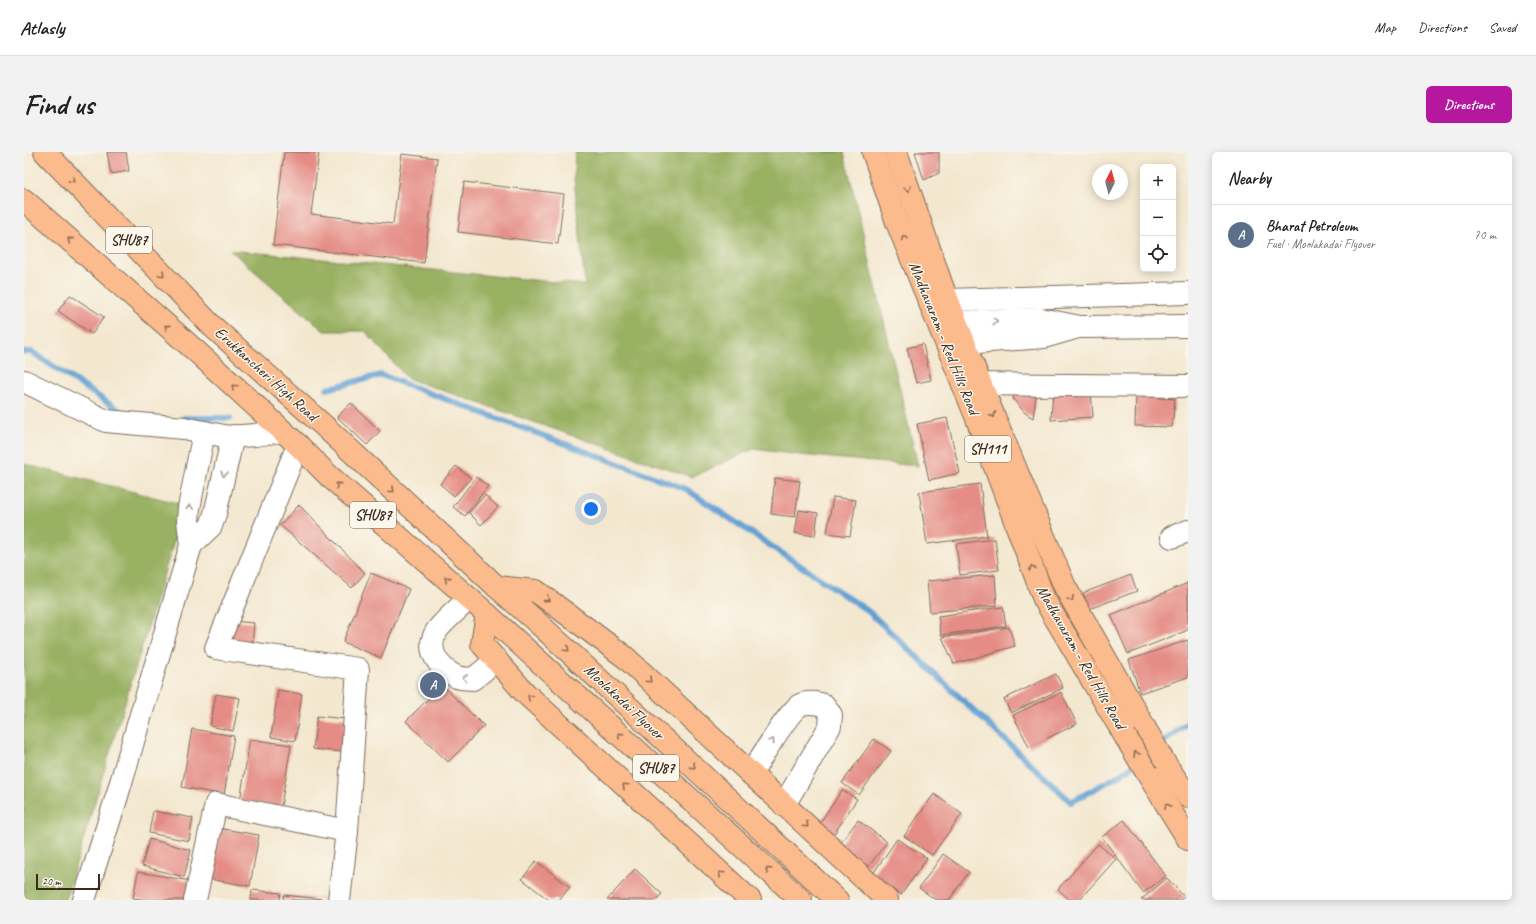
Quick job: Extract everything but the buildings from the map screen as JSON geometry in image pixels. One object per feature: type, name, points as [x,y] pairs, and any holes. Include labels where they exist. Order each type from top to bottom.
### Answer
[{"type":"main road","name":"Erukkancheri High Road","points":[[45,152],[213,327],[323,425],[497,587]]},
{"type":"main road","name":"Madhavaram - Red Hills Road","points":[[873,152],[898,225],[971,383],[1044,599],[1134,731],[1156,767],[1188,839]]},
{"type":"main road","name":"Madhavaram - Red Hills Road","points":[[896,152],[947,300],[964,343],[971,383]]},
{"type":"main road","name":"SHU87","points":[[24,200],[197,352],[298,445],[329,476],[487,614]]},
{"type":"main road","points":[[497,587],[536,591],[625,657],[887,900]]},
{"type":"main road","name":"Moolakadai Flyover","points":[[497,587],[538,623],[837,900]]},
{"type":"main road","points":[[487,614],[482,644],[496,658],[525,693],[750,900]]},
{"type":"main road","name":"Moolakadai Flyover","points":[[487,614],[799,898]]},
{"type":"main road","name":"Madhavaram - Red Hills Road","points":[[1156,767],[1188,797]]},
{"type":"street","points":[[947,300],[1188,294]]},
{"type":"street","points":[[956,322],[1040,320],[1080,326],[1188,326]]},
{"type":"street","points":[[964,343],[1044,337],[1080,326]]},
{"type":"street","points":[[24,381],[106,420],[184,428],[233,436],[255,436],[282,431]]},
{"type":"street","points":[[971,383],[1188,386]]},
{"type":"street","points":[[84,900],[117,796],[191,545],[188,521],[189,508],[204,432]]},
{"type":"street","points":[[191,545],[211,526],[233,436]]},
{"type":"street","points":[[298,445],[216,648],[358,669],[347,831],[339,900]]},
{"type":"street","points":[[469,598],[436,631],[432,654],[439,663],[458,677],[473,679],[483,672],[496,658]]},
{"type":"street","points":[[751,774],[785,723],[799,706],[809,702],[824,705],[831,715],[830,726],[784,805]]},
{"type":"street","points":[[196,900],[216,804],[347,831]]},
{"type":"green space","points":[[575,152],[844,152],[918,466],[753,449],[692,477],[407,378],[365,331],[324,331],[230,250],[585,285],[574,178]]},
{"type":"green space","points":[[24,464],[185,505],[65,900],[24,900]]},
{"type":"waterway","points":[[24,352],[32,352],[126,415]]},
{"type":"waterway","points":[[327,389],[381,375],[686,489],[868,611],[1071,802],[1122,774],[1136,763]]},
{"type":"waterway","points":[[184,418],[230,418]]},
{"type":"waterway","points":[[1159,745],[1188,723]]},
{"type":"place","name":"Bharat Petroleum","points":[[433,685]]}]
